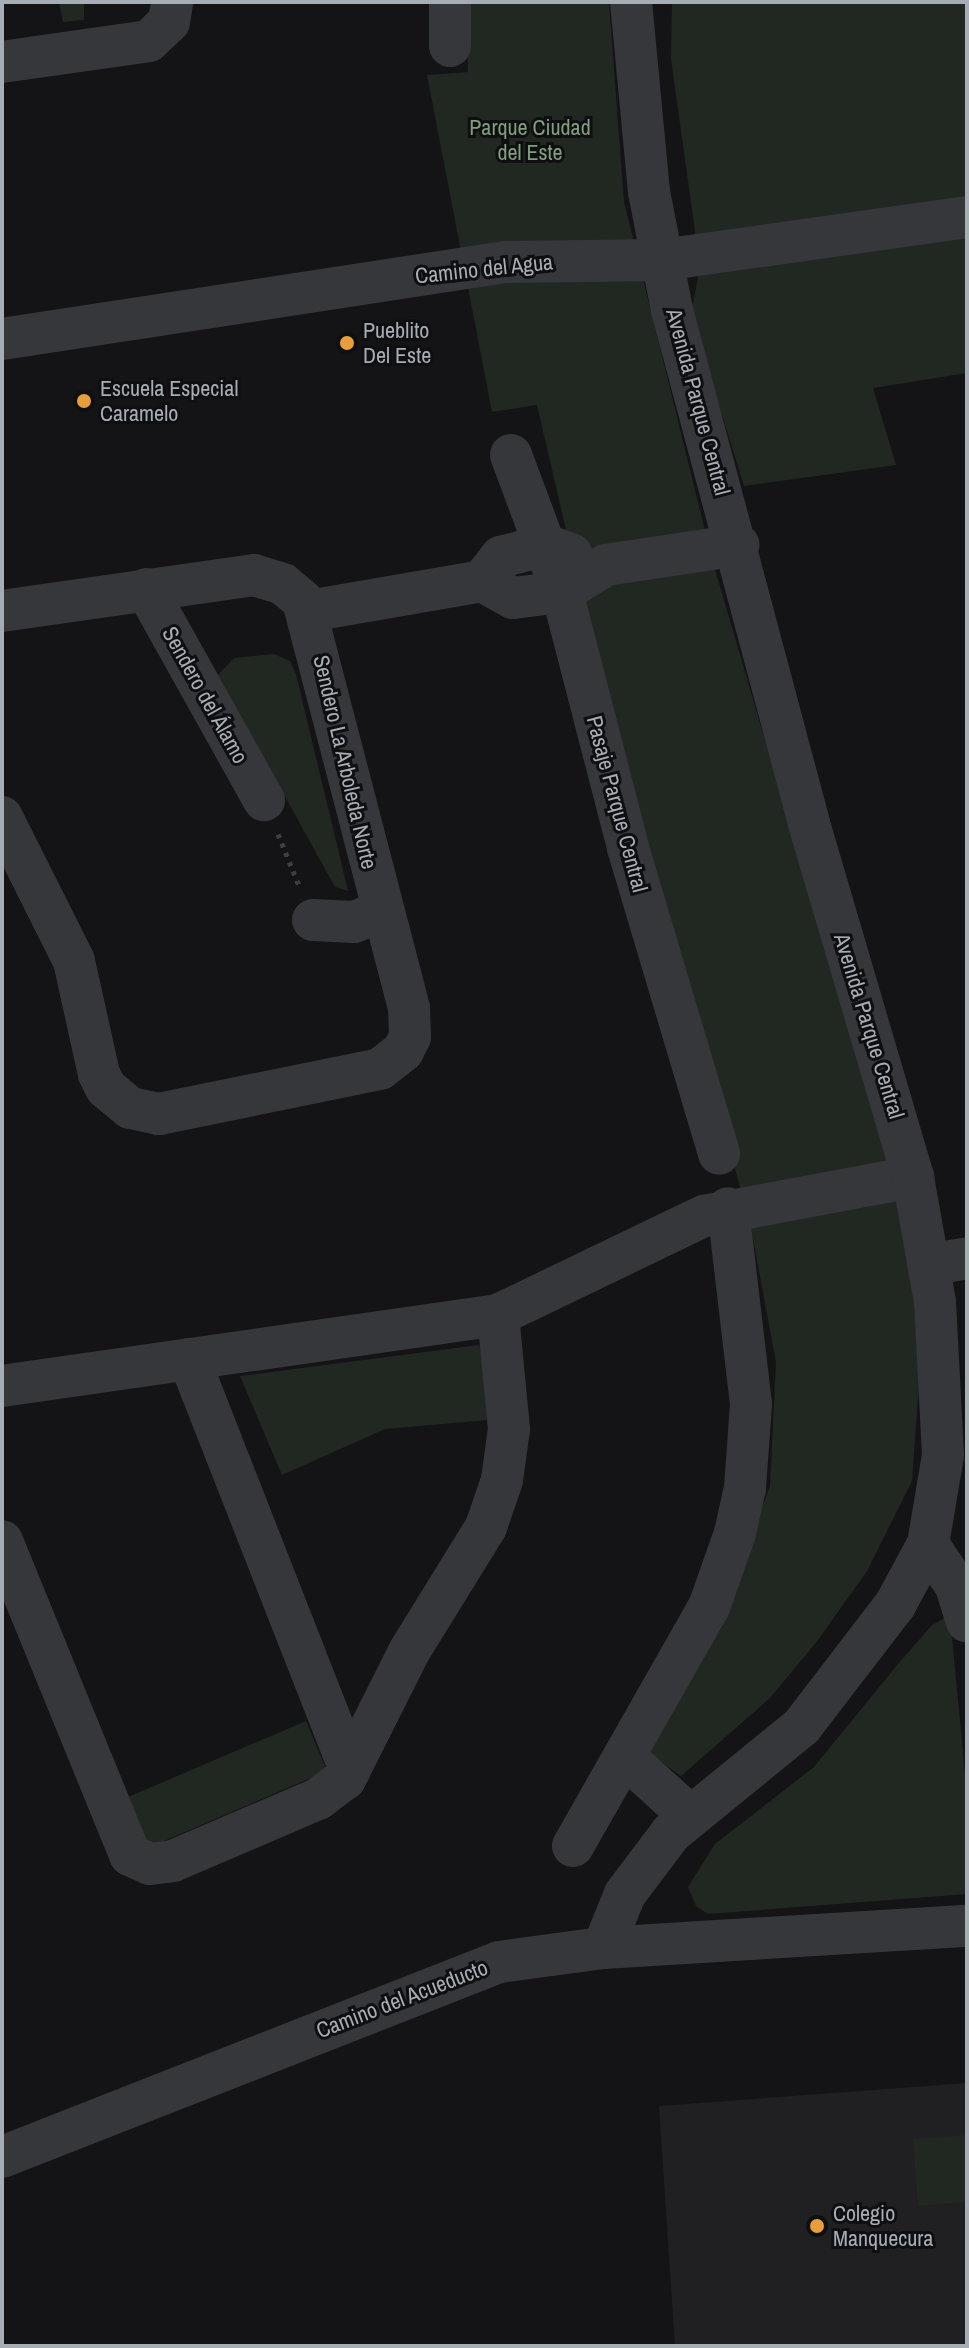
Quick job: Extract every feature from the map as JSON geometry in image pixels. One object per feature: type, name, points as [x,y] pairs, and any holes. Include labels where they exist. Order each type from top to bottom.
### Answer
[{"type":"street","points":[[450,2],[450,46]]},
{"type":"street","name":"Avenida Parque Central","points":[[603,1948],[633,1880],[689,1815],[755,1769],[802,1726],[895,1605],[928,1544],[943,1455],[949,1261],[913,1177],[813,837],[662,260],[640,122],[631,2]]},
{"type":"street","points":[[2,62],[149,41],[168,17]]},
{"type":"street","name":"Camino del Agua","points":[[2,339],[505,262],[662,260],[967,217]]},
{"type":"street","name":"Pasaje Parque Central","points":[[511,455],[562,592],[628,848],[719,1154]]},
{"type":"street","points":[[482,581],[501,557],[546,545],[606,565]]},
{"type":"street","points":[[2,611],[254,575],[283,584],[309,611],[482,581],[513,598],[562,592],[606,565],[738,545]]},
{"type":"street","name":"Sendero del Álamo","points":[[146,589],[264,800]]},
{"type":"street","name":"Sendero La Arboleda Norte","points":[[2,817],[61,926],[84,996],[99,1074],[117,1100],[159,1114],[380,1069],[403,1051],[412,1023],[380,912],[309,611]]},
{"type":"street","points":[[313,920],[354,922],[380,912]]},
{"type":"street","points":[[2,1386],[498,1315],[672,1228],[728,1208],[913,1177]]},
{"type":"street","points":[[573,1846],[709,1607],[745,1488],[749,1366],[728,1208]]},
{"type":"street","points":[[2,1541],[130,1855],[150,1864],[173,1861],[318,1799],[350,1770],[410,1650],[470,1560],[495,1503],[509,1429],[498,1315]]},
{"type":"street","points":[[189,1359],[350,1770]]},
{"type":"street","points":[[928,1544],[956,1586],[967,1621]]},
{"type":"street","points":[[625,1757],[689,1815]]},
{"type":"street","name":"Camino del Acueducto","points":[[2,2157],[461,1973],[525,1957],[603,1948],[967,1926]]},
{"type":"path","points":[[264,800],[313,920]]},
{"type":"shaded area","name":"Colegio Manquecura","points":[[967,2083],[967,2346],[675,2346],[659,2106]]},
{"type":"green space","points":[[59,2],[84,2],[84,20],[63,22]]},
{"type":"green space","name":"Parque Ciudad del Este","points":[[466,2],[609,2],[624,202],[712,559],[888,1161],[913,1285],[919,1384],[912,1481],[867,1571],[818,1640],[770,1698],[681,1776],[643,1749],[738,1572],[770,1486],[776,1362],[751,1228],[589,629],[537,405],[492,412],[427,75],[468,72]]},
{"type":"green space","points":[[672,2],[967,2],[967,373],[873,388],[896,465],[744,486],[691,314],[700,267],[671,59]]},
{"type":"green space","points":[[274,654],[290,661],[296,674],[348,891],[335,887],[218,675],[234,658]]},
{"type":"green space","points":[[479,1345],[490,1371],[487,1420],[385,1429],[282,1475],[240,1376]]},
{"type":"green space","points":[[945,1618],[951,1627],[967,1794],[967,1894],[708,1914],[696,1906],[688,1887],[715,1844],[814,1767],[932,1625]]},
{"type":"green space","points":[[306,1721],[327,1771],[143,1850],[121,1800]]},
{"type":"green space","points":[[967,2135],[967,2202],[918,2206],[913,2139]]},
{"type":"place","name":"Pueblito Del Este","points":[[347,343]]},
{"type":"place","name":"Escuela Especial Caramelo","points":[[84,401]]},
{"type":"place","name":"Colegio Manquecura","points":[[817,2226]]}]
